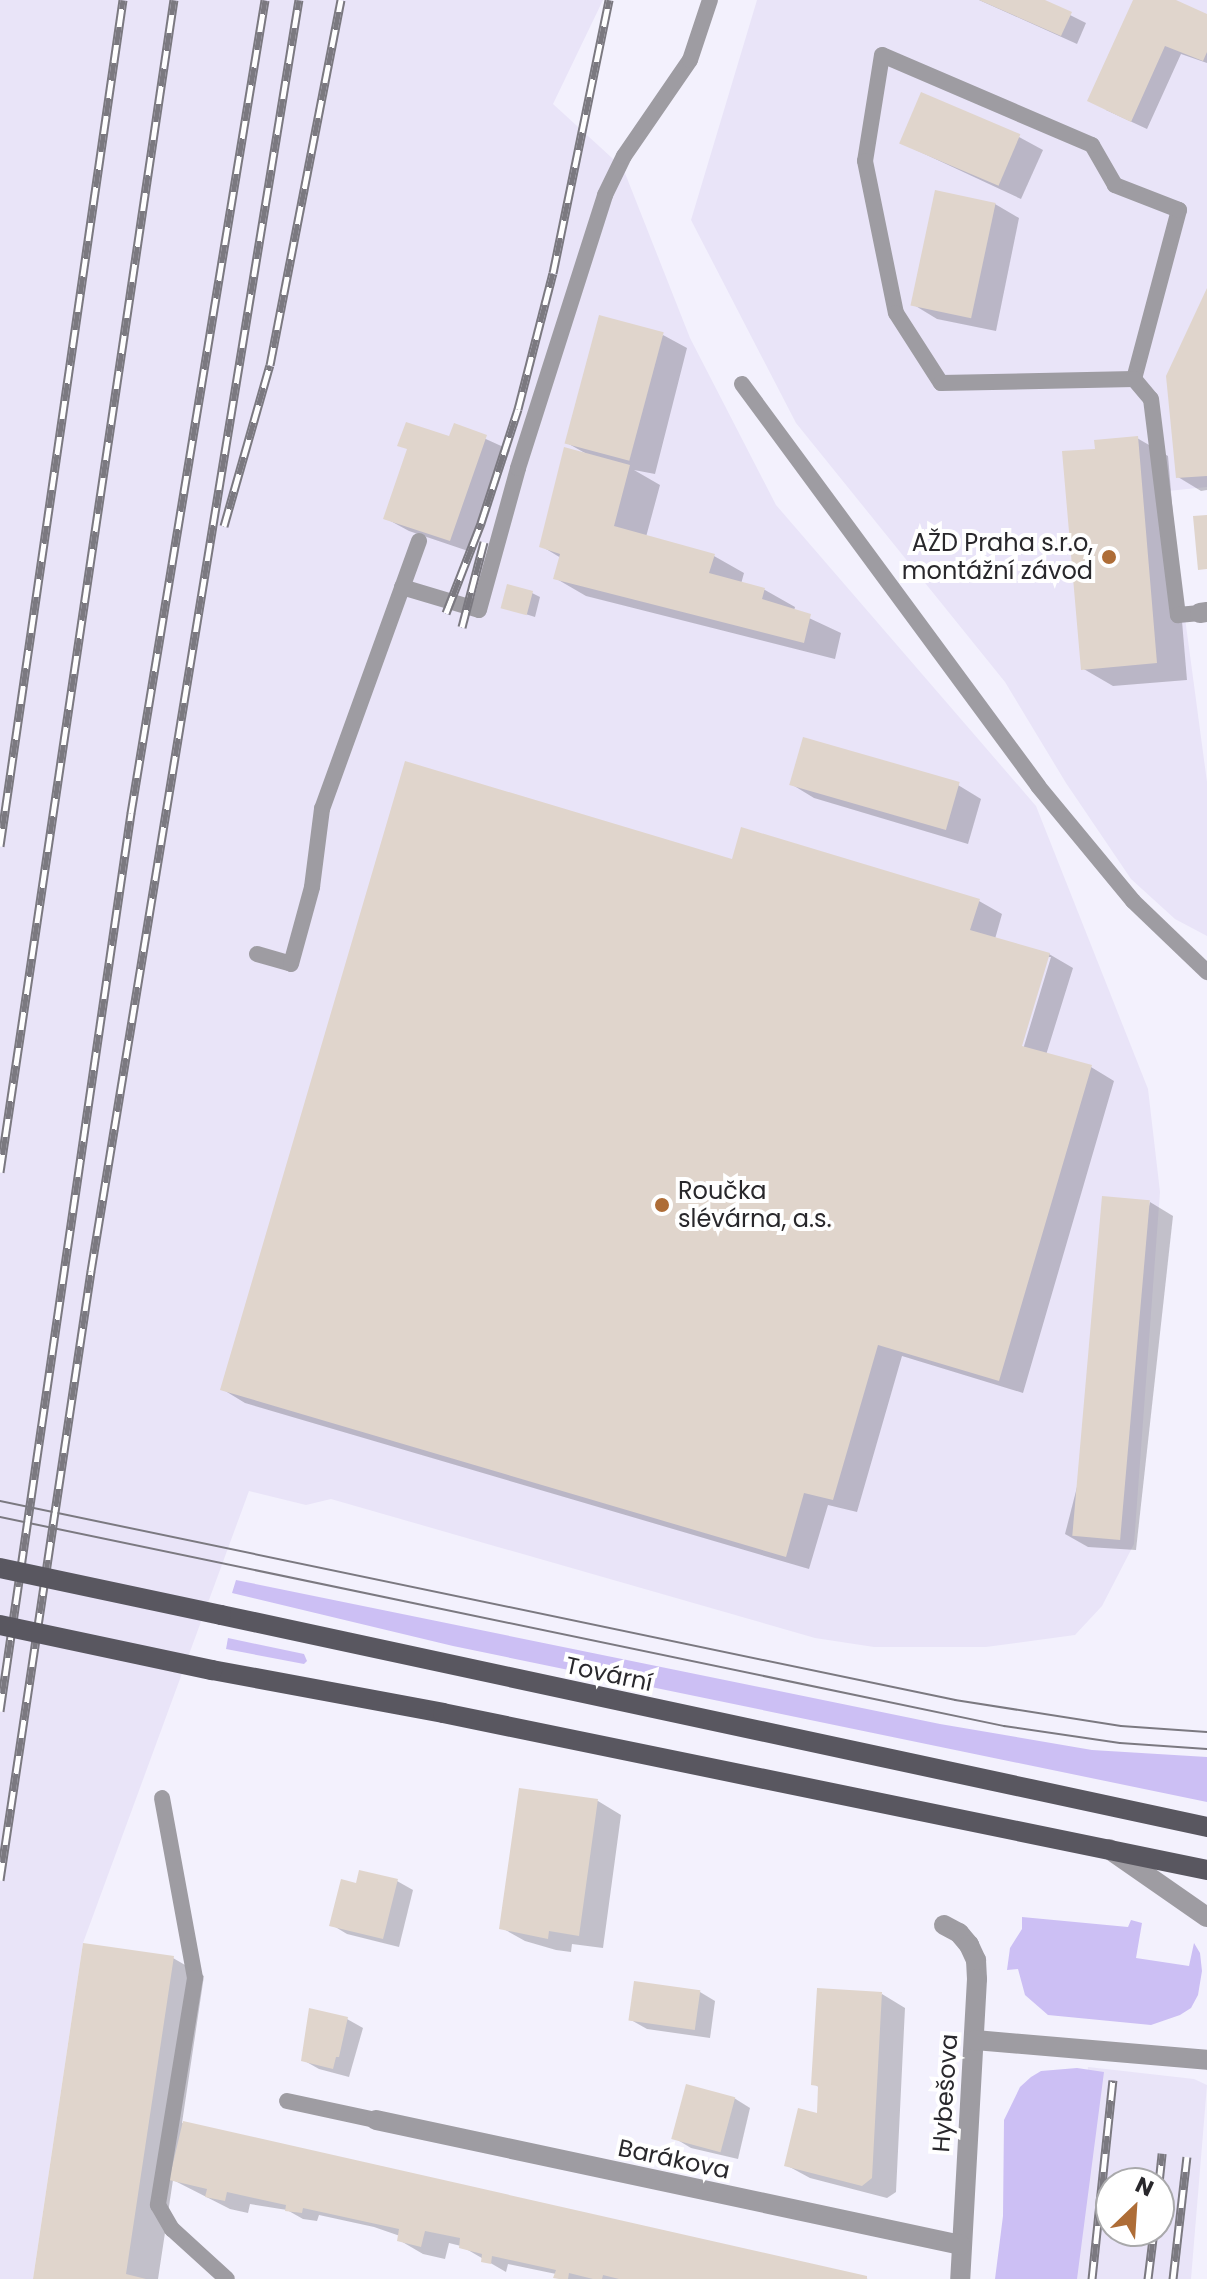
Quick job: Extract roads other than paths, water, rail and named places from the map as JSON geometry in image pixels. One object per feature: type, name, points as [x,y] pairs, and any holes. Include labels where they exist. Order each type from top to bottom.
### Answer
[{"type":"main road","name":"Tovární","points":[[0,1568],[1207,1827]]},
{"type":"main road","points":[[0,1625],[1207,1870]]},
{"type":"street","points":[[1109,1849],[1207,1917]]},
{"type":"street","name":"Hybešova","points":[[944,1925],[959,1933],[976,1960],[975,2040],[960,2279]]},
{"type":"street","points":[[975,2040],[1207,2060]]},
{"type":"street","name":"Barákova","points":[[376,2120],[961,2245]]},
{"type":"lane","points":[[402,587],[479,610],[526,441],[605,195],[624,156],[690,60],[710,0]]},
{"type":"lane","points":[[882,55],[1092,145],[1115,185],[1179,210],[1134,379],[941,383],[896,313],[865,161],[882,55]]},
{"type":"lane","points":[[1134,379],[1151,399],[1178,615],[1204,613]]},
{"type":"lane","points":[[742,384],[1038,786],[1133,901],[1207,972]]},
{"type":"lane","points":[[257,954],[291,964],[312,887],[322,809],[419,541]]},
{"type":"lane","points":[[162,1798],[195,1978],[158,2205],[172,2229],[227,2279]]},
{"type":"lane","points":[[287,2101],[376,2120]]},
{"type":"tram line","points":[[0,1501],[955,1700],[1121,1726],[1207,1732]]},
{"type":"tram line","points":[[0,1517],[1004,1726],[1120,1743],[1207,1749]]},
{"type":"railway","points":[[0,846],[123,0]]},
{"type":"railway","points":[[0,1172],[174,0]]},
{"type":"railway","points":[[0,1711],[131,813],[265,0]]},
{"type":"railway","points":[[0,1880],[91,1271],[299,0]]},
{"type":"railway","points":[[224,526],[270,365],[341,0]]},
{"type":"railway","points":[[446,613],[481,523],[518,409],[553,273],[609,0]]},
{"type":"railway","points":[[462,627],[484,542]]},
{"type":"railway","points":[[1092,2279],[1113,2080]]},
{"type":"railway","points":[[1161,2167],[1162,2153]]},
{"type":"railway","points":[[1173,2279],[1187,2157]]},
{"type":"railway","points":[[1148,2279],[1152,2247]]},
{"type":"place","name":"AŽD Praha s.r.o, montážní závod","points":[[1109,557]]},
{"type":"place","name":"Roučka slévárna, a.s.","points":[[662,1205]]}]
